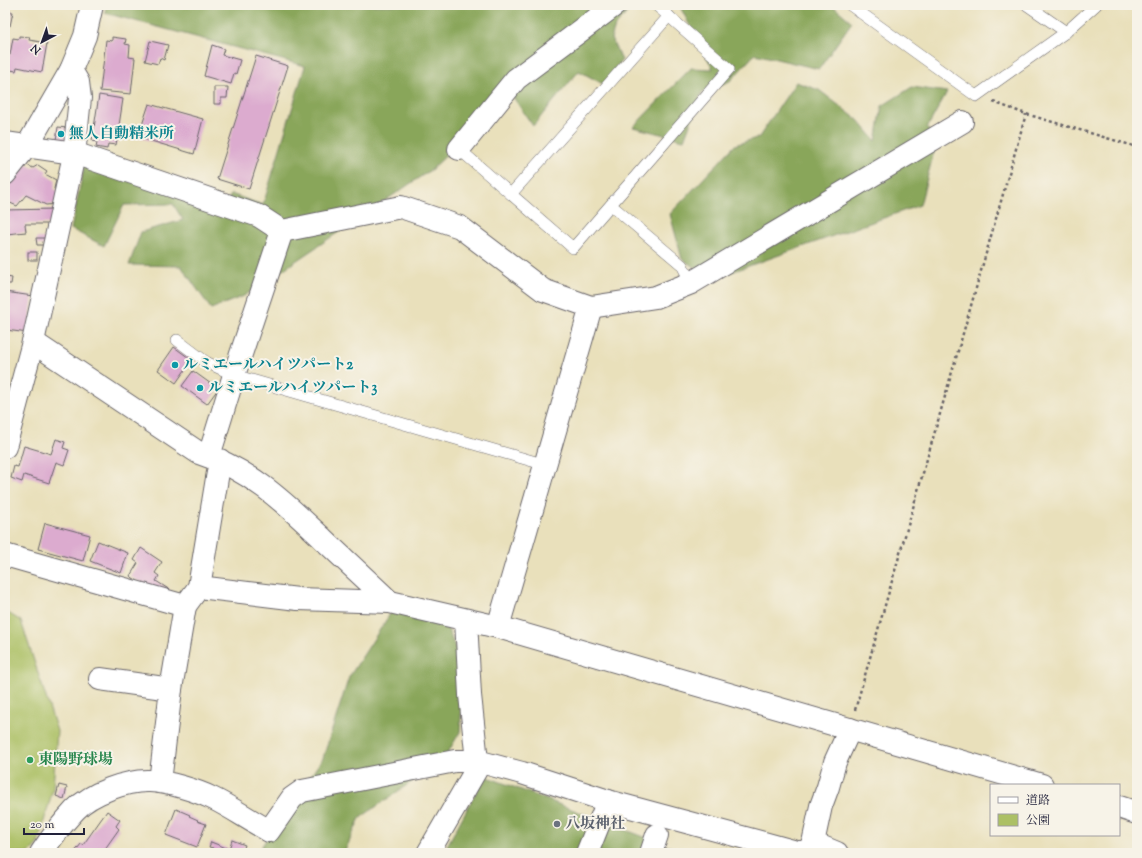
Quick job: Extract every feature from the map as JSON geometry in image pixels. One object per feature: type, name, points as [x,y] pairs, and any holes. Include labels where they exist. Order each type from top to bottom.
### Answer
[{"type":"street","points":[[5,174],[27,146],[71,70],[85,36],[92,5]]},
{"type":"street","points":[[459,149],[516,79],[616,5]]},
{"type":"street","points":[[5,447],[33,342],[74,154],[80,98],[78,82],[71,70]]},
{"type":"street","points":[[5,143],[74,154],[259,216],[282,231],[401,207],[460,227],[543,290],[591,307],[656,297],[691,283],[962,122]]},
{"type":"street","points":[[160,782],[171,689],[185,606],[199,587],[214,458],[234,375],[282,231]]},
{"type":"street","points":[[498,627],[591,307]]},
{"type":"street","points":[[33,342],[199,452],[214,458],[264,486],[298,515],[390,602]]},
{"type":"street","points":[[5,555],[185,606]]},
{"type":"street","points":[[199,587],[298,599],[390,602],[498,627],[1039,784]]},
{"type":"street","points":[[428,853],[476,770],[477,761],[470,695],[466,620]]},
{"type":"street","points":[[100,679],[171,689]]},
{"type":"street","points":[[41,853],[76,809],[95,795],[107,789],[141,781],[160,782],[212,798],[268,831],[292,798],[302,791],[455,761],[477,761],[608,801],[797,852],[807,852],[813,843],[821,806],[835,762],[850,729]]},
{"type":"street","points":[[587,853],[608,801]]},
{"type":"street","points":[[1120,807],[1137,813]]},
{"type":"street","points":[[813,843],[837,853]]},
{"type":"lane","points":[[459,149],[573,248],[729,69],[656,5]]},
{"type":"lane","points":[[850,5],[976,96],[1066,32],[1096,5]]},
{"type":"lane","points":[[1027,5],[1066,32]]},
{"type":"lane","points":[[511,194],[669,16]]},
{"type":"lane","points":[[611,205],[682,265],[691,283]]},
{"type":"lane","points":[[177,340],[206,362],[234,375],[546,465]]},
{"type":"path","points":[[976,96],[1026,114],[1137,147]]},
{"type":"path","points":[[850,729],[1026,114]]},
{"type":"green space","points":[[106,5],[634,5],[615,26],[611,39],[622,60],[603,84],[579,71],[533,126],[511,94],[432,169],[244,296],[211,309],[181,266],[129,265],[141,232],[183,220],[173,204],[124,205],[104,246],[71,229],[85,163],[223,211],[231,194],[263,205],[305,66],[105,13]]},
{"type":"green space","points":[[679,5],[832,5],[852,22],[819,69],[755,54],[730,81],[702,92],[684,140],[633,127],[691,68],[713,69]]},
{"type":"green space","points":[[796,82],[819,90],[858,120],[876,141],[882,106],[912,87],[947,92],[927,128],[937,140],[920,205],[712,279],[682,259],[670,214],[735,145],[759,137]]},
{"type":"green space","name":"東陽野球場","points":[[5,611],[21,621],[57,731],[53,789],[38,843],[29,853],[5,853]]},
{"type":"green space","points":[[392,611],[447,627],[464,670],[460,732],[444,759],[360,818],[344,853],[257,853],[323,758],[349,677]]},
{"type":"green space","points":[[485,776],[686,853],[443,853]]},
{"type":"building","points":[[5,11],[13,12],[10,26],[5,25]]},
{"type":"building","points":[[19,36],[30,37],[29,40],[47,43],[42,72],[17,67],[16,71],[5,69],[5,54],[10,55],[13,38],[19,39]]},
{"type":"building","points":[[112,37],[126,39],[125,44],[130,45],[129,57],[135,58],[131,94],[100,91],[106,40],[112,41]]},
{"type":"building","points":[[150,41],[168,45],[164,60],[160,58],[158,64],[145,61]]},
{"type":"building","points":[[212,45],[224,49],[222,55],[240,60],[231,84],[204,76]]},
{"type":"building","points":[[256,56],[288,66],[249,189],[217,179]]},
{"type":"building","points":[[214,87],[228,87],[227,98],[221,98],[221,104],[214,104]]},
{"type":"building","points":[[99,95],[123,99],[116,145],[108,144],[107,149],[96,147],[97,142],[92,141]]},
{"type":"building","points":[[149,104],[203,119],[194,154],[138,137]]},
{"type":"building","name":"無人自動精米所","points":[[58,127],[67,128],[65,141],[56,140]]},
{"type":"building","points":[[25,164],[33,168],[38,165],[47,171],[45,174],[56,180],[54,189],[59,191],[57,204],[46,205],[26,195],[17,206],[8,202],[5,205],[5,191]]},
{"type":"building","points":[[55,209],[54,224],[25,224],[26,232],[6,234],[7,240],[5,241],[5,210]]},
{"type":"building","points":[[36,238],[49,238],[50,245],[37,245]]},
{"type":"building","points":[[28,252],[37,252],[37,260],[28,260]]},
{"type":"building","points":[[5,273],[7,274],[7,277],[12,278],[11,284],[5,284]]},
{"type":"building","points":[[5,292],[33,296],[28,333],[6,330]]},
{"type":"building","name":"ルミエールハイツパート2","points":[[174,347],[192,360],[176,383],[158,370]]},
{"type":"building","name":"ルミエールハイツパート3","points":[[193,371],[218,389],[207,404],[182,386]]},
{"type":"building","points":[[56,439],[65,442],[63,448],[69,450],[64,465],[56,462],[49,483],[24,475],[22,482],[11,478],[14,466],[18,467],[24,446],[51,454]]},
{"type":"building","points":[[45,523],[90,535],[83,561],[38,549]]},
{"type":"building","points":[[98,541],[128,553],[121,573],[90,561]]},
{"type":"building","points":[[141,548],[162,562],[155,573],[159,576],[156,581],[170,590],[167,593],[168,600],[130,576],[138,563],[134,560]]},
{"type":"building","points":[[59,785],[67,787],[64,799],[56,796]]},
{"type":"building","points":[[176,809],[190,815],[189,816],[198,820],[197,821],[206,824],[197,847],[166,835]]},
{"type":"building","points":[[107,811],[120,820],[116,826],[119,829],[102,853],[74,853],[81,844],[83,845]]},
{"type":"building","points":[[232,840],[245,845],[242,853],[211,853],[213,848],[209,847],[211,842],[229,849]]},
{"type":"place","name":"無人自動精米所","points":[[61,134]]},
{"type":"place","name":"ルミエールハイツパート2","points":[[175,365]]},
{"type":"place","name":"ルミエールハイツパート3","points":[[200,388]]},
{"type":"place","name":"東陽野球場","points":[[30,760]]},
{"type":"place","name":"八坂神社","points":[[557,824]]}]
